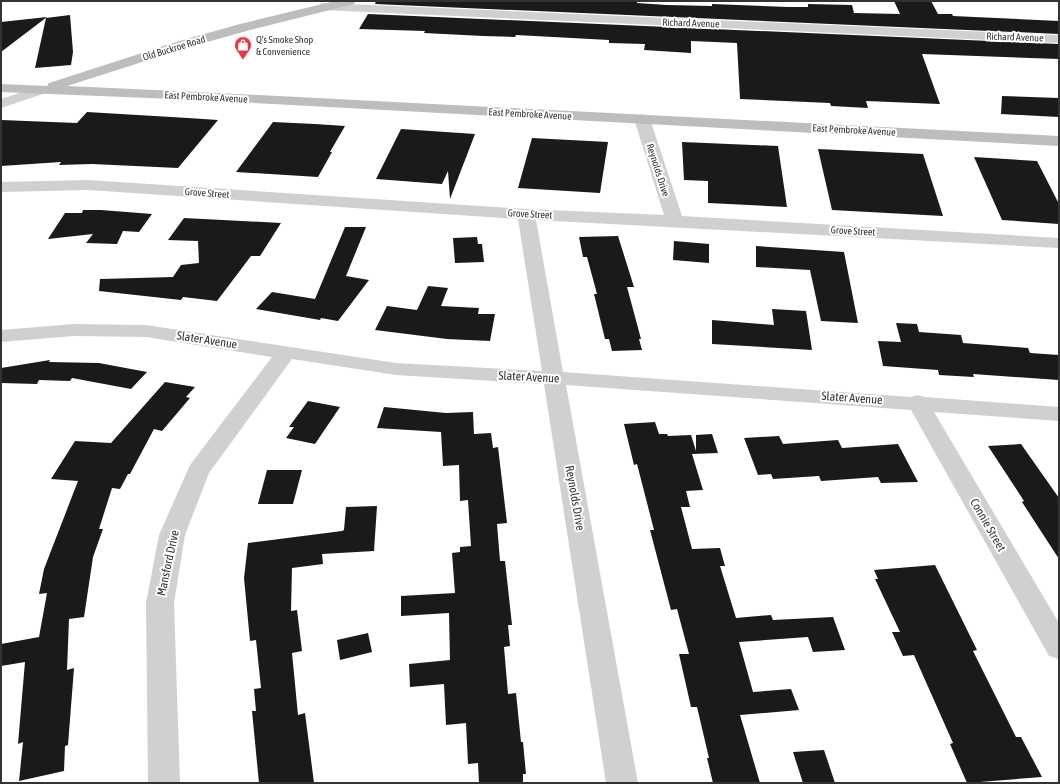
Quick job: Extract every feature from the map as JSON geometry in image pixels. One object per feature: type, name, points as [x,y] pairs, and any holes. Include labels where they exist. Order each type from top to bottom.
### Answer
[{"type":"main road","name":"Old Buckroe Road","points":[[41,90],[229,32],[350,1]]},
{"type":"main road","points":[[110,68],[102,75],[104,80],[108,83],[179,89],[198,96]]},
{"type":"main road","name":"East Pembroke Avenue","points":[[1,88],[198,96],[1059,141]]},
{"type":"street","name":"Richard Avenue","points":[[324,7],[1059,39]]},
{"type":"street","name":"Old Buckroe Road","points":[[1,104],[41,90]]},
{"type":"street","name":"Reynolds Drive","points":[[642,119],[675,221]]},
{"type":"street","name":"Grove Street","points":[[1,187],[88,185],[526,214],[1059,243]]},
{"type":"street","name":"Reynolds Drive","points":[[526,214],[622,783]]},
{"type":"street","name":"Slater Avenue","points":[[1,336],[73,329],[110,328],[146,331],[396,369],[917,402],[1059,414]]},
{"type":"street","name":"Mansford Drive","points":[[164,783],[160,603],[172,535],[198,471],[286,353]]},
{"type":"street","name":"Connie Street","points":[[917,402],[1059,648]]},
{"type":"building","points":[[376,1],[637,1],[637,3],[667,5],[712,6],[712,4],[788,7],[808,7],[808,4],[852,5],[854,13],[900,14],[894,1],[931,1],[938,14],[1059,21],[1059,34],[375,4]]},
{"type":"building","points":[[368,14],[1059,44],[1059,59],[922,54],[940,104],[866,101],[868,108],[831,106],[830,103],[740,99],[737,43],[691,41],[691,53],[644,50],[645,44],[609,43],[609,40],[516,35],[515,37],[483,36],[424,33],[425,31],[359,29]]},
{"type":"building","points":[[70,15],[73,52],[71,65],[35,68],[46,18]]},
{"type":"building","points":[[47,17],[1,52],[1,22]]},
{"type":"building","points":[[1002,96],[1059,98],[1059,117],[1001,114]]},
{"type":"building","points":[[87,112],[218,120],[178,168],[92,164],[59,165],[61,162],[1,166],[1,120],[77,123]]},
{"type":"building","points":[[273,122],[345,126],[318,177],[236,172]]},
{"type":"building","points":[[401,129],[475,134],[450,199],[448,171],[442,184],[376,179]]},
{"type":"building","points":[[532,138],[608,142],[600,193],[518,188]]},
{"type":"building","points":[[682,142],[778,146],[787,207],[708,203],[708,181],[684,180]]},
{"type":"building","points":[[818,149],[923,154],[943,216],[832,210]]},
{"type":"building","points":[[974,157],[1037,161],[1059,204],[1059,224],[1002,220]]},
{"type":"building","points":[[83,210],[152,214],[139,232],[123,231],[117,244],[86,243],[93,234],[48,239],[65,213],[82,213]]},
{"type":"building","points":[[184,218],[281,223],[260,256],[251,256],[217,301],[183,297],[181,300],[99,291],[100,279],[173,277],[181,265],[199,263],[198,241],[168,240]]},
{"type":"building","points":[[345,227],[366,227],[346,276],[369,280],[338,321],[321,318],[320,320],[256,309],[272,292],[315,299]]},
{"type":"building","points":[[618,236],[634,287],[627,287],[641,339],[639,339],[642,350],[612,351],[609,339],[605,339],[594,294],[597,294],[587,257],[583,257],[579,237]]},
{"type":"building","points":[[477,237],[478,244],[482,244],[484,262],[455,263],[453,238]]},
{"type":"building","points":[[674,241],[709,244],[709,263],[673,260]]},
{"type":"building","points":[[756,246],[844,252],[858,323],[821,321],[810,270],[756,267]]},
{"type":"building","points":[[428,286],[448,288],[441,306],[479,308],[478,314],[495,314],[490,341],[447,339],[375,330],[387,306],[417,310]]},
{"type":"building","points":[[772,309],[806,311],[812,350],[712,344],[712,320],[774,325]]},
{"type":"building","points":[[896,323],[917,324],[919,332],[961,335],[963,343],[1028,348],[1030,353],[1059,355],[1059,380],[973,374],[974,377],[939,375],[938,370],[883,366],[878,341],[901,342]]},
{"type":"building","points":[[50,360],[49,362],[99,363],[147,372],[131,389],[72,378],[70,381],[39,380],[37,384],[1,383],[1,368]]},
{"type":"building","points":[[165,382],[195,387],[186,397],[190,398],[162,431],[154,429],[130,474],[128,474],[120,489],[112,488],[99,529],[103,529],[93,557],[84,617],[69,619],[67,670],[74,668],[68,745],[65,746],[64,771],[19,781],[23,742],[18,744],[25,662],[1,666],[1,644],[39,637],[47,593],[39,594],[44,569],[78,481],[51,479],[75,441],[111,443]]},
{"type":"building","points":[[308,401],[340,407],[315,444],[286,438],[294,427],[289,427]]},
{"type":"building","points":[[384,407],[446,413],[473,412],[474,434],[491,433],[493,448],[498,447],[507,523],[497,524],[500,561],[505,561],[512,625],[508,625],[510,646],[504,647],[508,694],[516,693],[521,742],[523,742],[526,774],[523,774],[523,783],[479,783],[478,763],[468,764],[466,723],[446,725],[444,684],[410,687],[409,664],[450,660],[449,613],[401,616],[401,596],[455,593],[452,553],[460,552],[460,547],[471,546],[468,500],[460,501],[459,465],[443,466],[441,432],[377,428]]},
{"type":"building","points":[[655,422],[659,434],[667,434],[668,436],[691,435],[696,451],[696,435],[712,434],[718,453],[692,454],[703,490],[686,491],[690,507],[681,507],[692,549],[720,548],[725,566],[720,566],[736,618],[771,615],[773,620],[833,617],[845,650],[813,652],[808,637],[739,642],[753,692],[791,689],[799,710],[740,715],[760,783],[713,783],[707,758],[709,758],[697,707],[691,707],[679,654],[689,654],[677,609],[671,610],[650,530],[654,530],[637,464],[634,465],[624,424]]},
{"type":"building","points":[[779,436],[783,444],[838,440],[842,448],[898,444],[918,482],[881,483],[878,477],[821,481],[819,476],[773,479],[771,474],[758,475],[744,438]]},
{"type":"building","points":[[1021,444],[1059,498],[1059,559],[1022,502],[1024,501],[988,446]]},
{"type":"building","points":[[267,470],[302,470],[293,504],[258,504]]},
{"type":"building","points":[[377,506],[374,551],[322,554],[323,564],[292,568],[291,611],[297,610],[302,651],[292,653],[298,715],[305,713],[314,783],[259,783],[252,711],[256,711],[254,689],[261,688],[256,640],[250,641],[244,578],[248,543],[342,531],[344,530],[346,507]]},
{"type":"building","points":[[935,565],[977,650],[973,651],[1016,737],[1021,737],[1042,777],[967,783],[950,744],[953,743],[914,655],[903,656],[892,632],[900,632],[875,579],[878,579],[874,570]]},
{"type":"building","points":[[368,633],[372,652],[340,660],[337,640]]},
{"type":"building","points":[[824,750],[835,783],[803,783],[793,752]]},
{"type":"place","name":"Q’s Smoke Shop & Convenience","points":[[243,60]]}]
